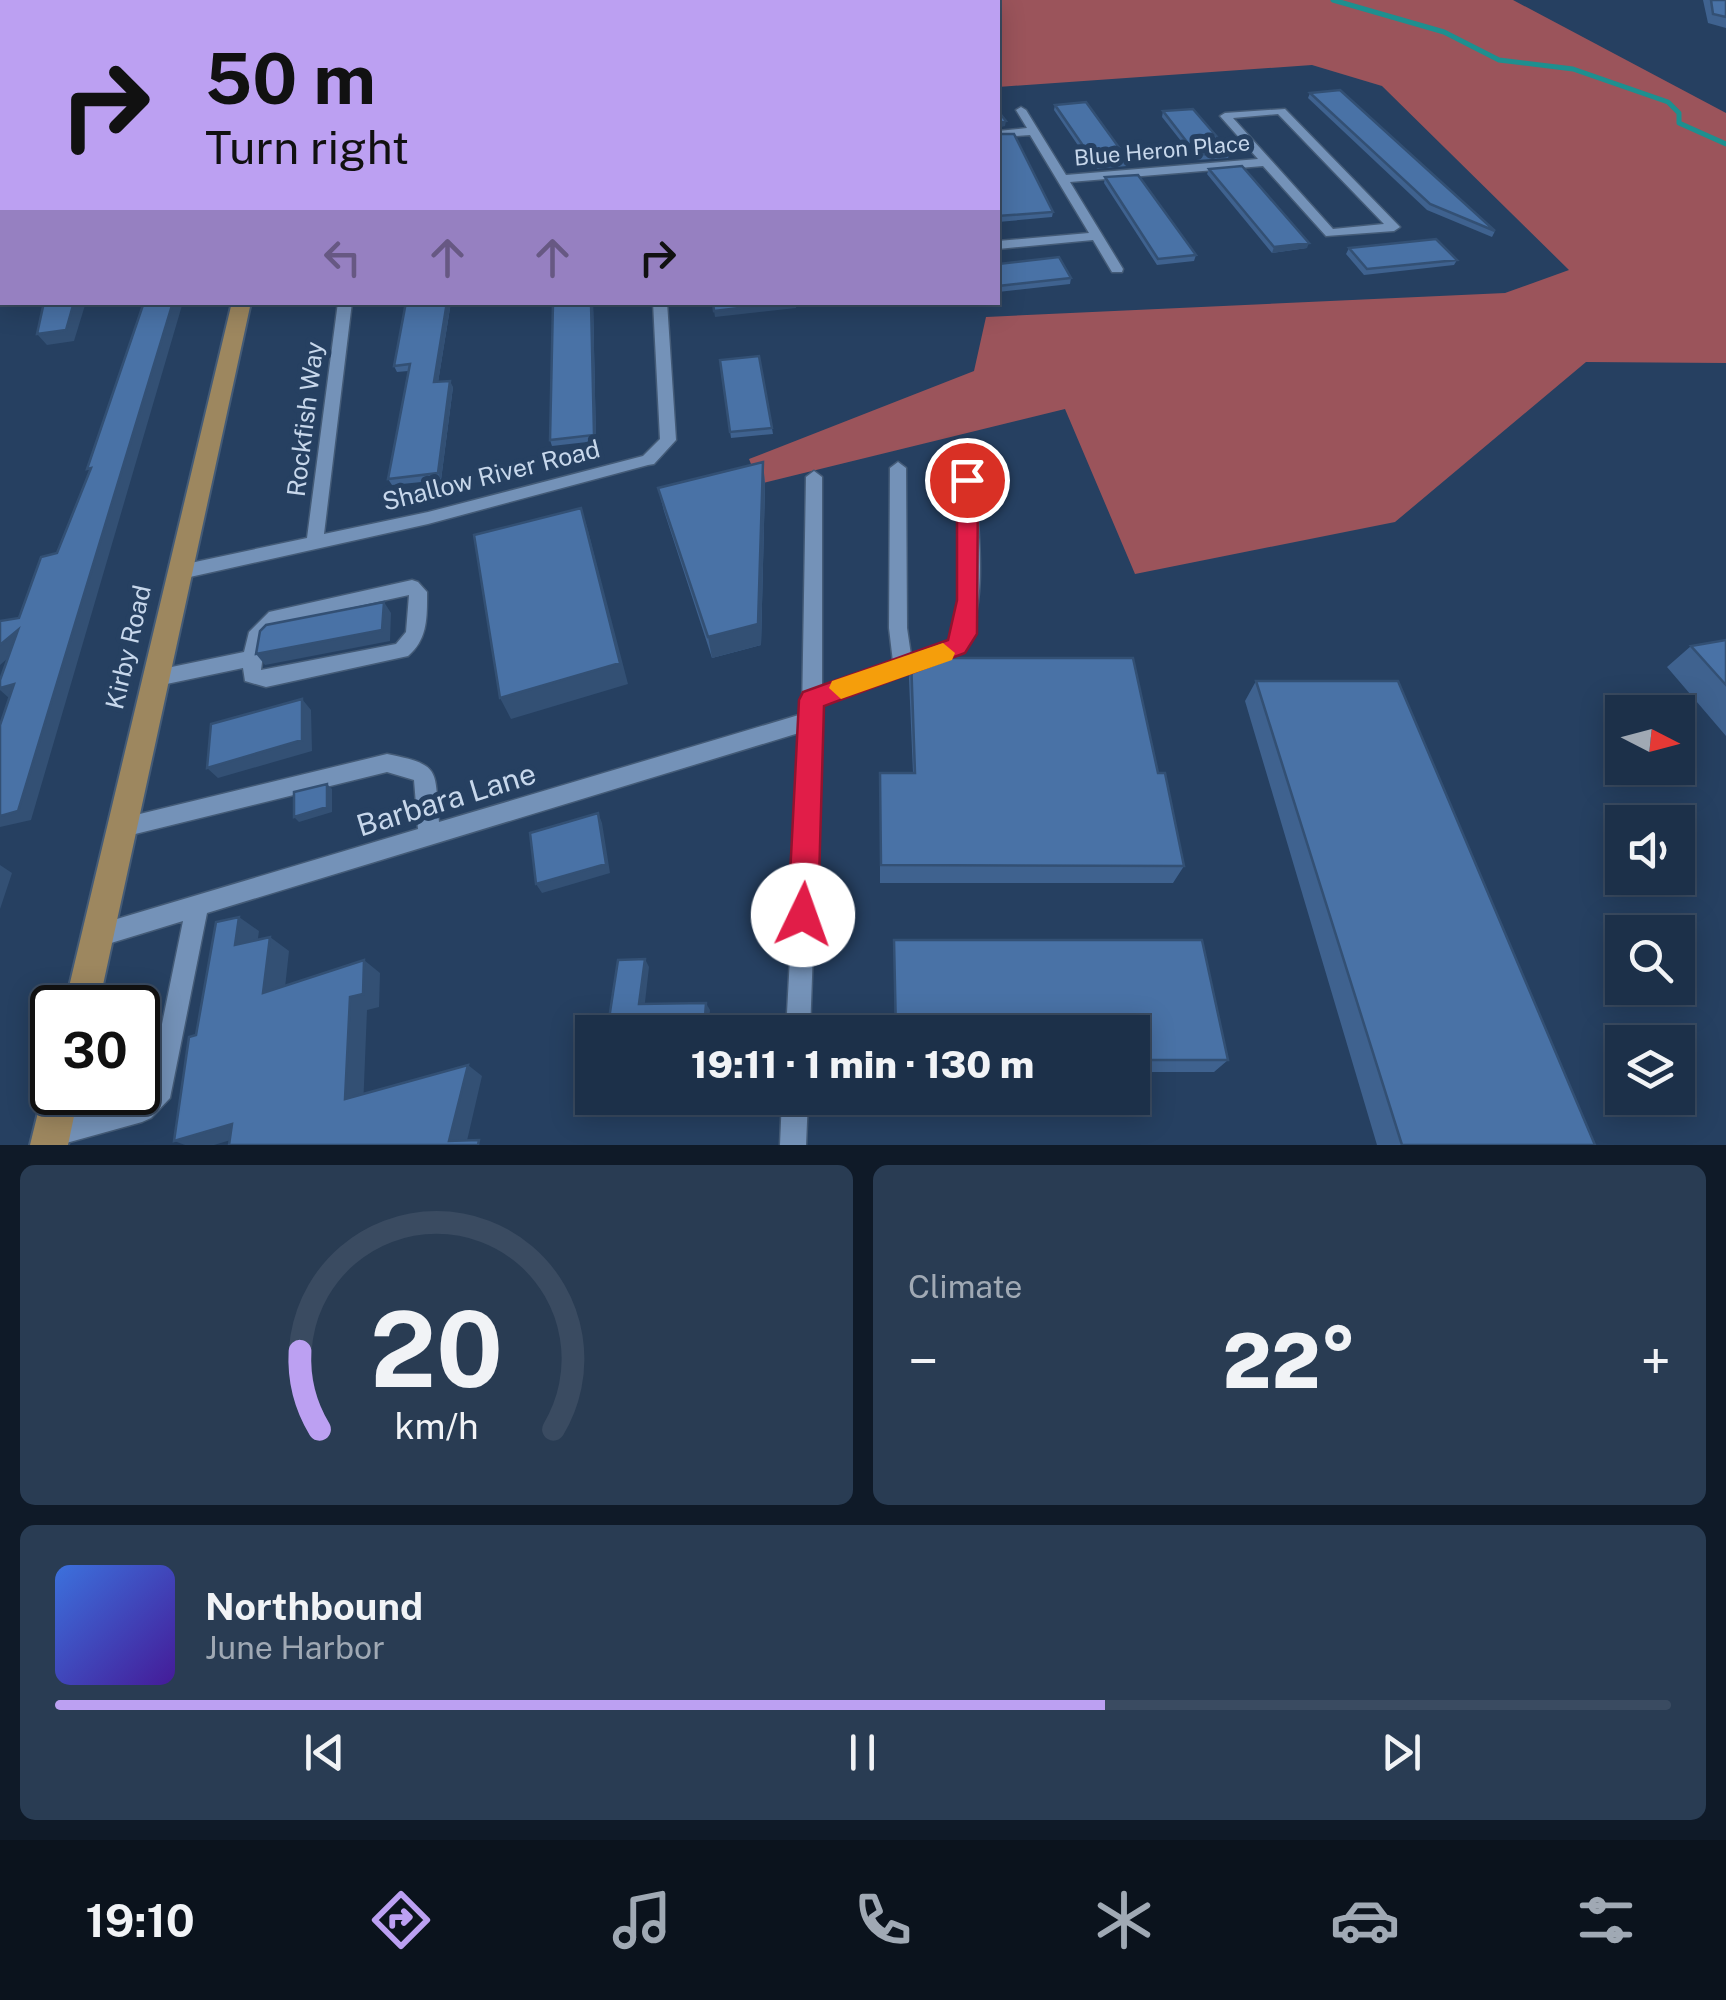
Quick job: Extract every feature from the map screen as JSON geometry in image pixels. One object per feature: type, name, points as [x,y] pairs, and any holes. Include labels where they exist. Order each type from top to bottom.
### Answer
[{"type":"main road","name":"Kirby Road","points":[[86,985],[241,305]]},
{"type":"street","points":[[1021,110],[1117,269]]},
{"type":"street","points":[[1281,111],[1394,227],[1330,233],[1266,162],[1225,116],[1281,111]]},
{"type":"street","points":[[1000,134],[1034,131]]},
{"type":"street","name":"Blue Heron Place","points":[[1062,179],[1266,162]]},
{"type":"street","points":[[1000,245],[1097,236]]},
{"type":"street","name":"Rockfish Way","points":[[315,542],[345,305]]},
{"type":"street","name":"Shallow River Road","points":[[182,572],[634,466],[660,452],[668,440],[660,305]]},
{"type":"street","points":[[898,468],[898,628],[904,664]]},
{"type":"street","points":[[799,1015],[812,710],[814,477]]},
{"type":"street","name":"Barbara Lane","points":[[98,936],[429,836],[812,710],[904,664],[957,646],[965,634],[967,480]]},
{"type":"street","points":[[412,587],[418,592],[418,629],[412,643],[401,651],[266,679],[252,675],[252,658],[256,637],[274,616],[394,589],[412,587]]},
{"type":"street","points":[[158,678],[252,658]]},
{"type":"street","points":[[123,827],[388,763],[418,768],[424,777],[429,836]]},
{"type":"street","points":[[50,1139],[142,1109],[161,1089],[197,906]]},
{"type":"street","points":[[793,1145],[794,1115]]},
{"type":"shaded area","points":[[1000,0],[1513,0],[1726,113],[1726,363],[1586,362],[1395,522],[1135,574],[1065,409],[759,484],[749,459],[974,371],[986,317],[1505,293],[1569,270],[1382,86],[1312,65],[1000,87]]},
{"type":"building","points":[[1711,0],[1726,0],[1726,17],[1713,14]]},
{"type":"building","points":[[1340,90],[1495,231],[1430,204],[1310,93]]},
{"type":"building","points":[[1086,102],[1128,160],[1095,163],[1055,105]]},
{"type":"building","points":[[1193,109],[1230,152],[1197,155],[1163,111]]},
{"type":"building","points":[[1000,134],[1014,134],[1053,212],[1000,216]]},
{"type":"building","points":[[1242,166],[1309,243],[1274,247],[1209,169]]},
{"type":"building","points":[[1138,175],[1196,255],[1158,259],[1105,177]]},
{"type":"building","points":[[1436,239],[1457,260],[1367,269],[1349,248]]},
{"type":"building","points":[[1059,257],[1071,278],[1000,286],[1000,264]]},
{"type":"building","points":[[43,305],[73,305],[66,330],[37,334]]},
{"type":"building","points":[[143,305],[172,305],[18,811],[0,816],[0,725],[14,684],[0,688],[0,680],[18,630],[0,645],[0,621],[19,618],[41,557],[57,553],[91,468],[87,469]]},
{"type":"building","points":[[405,305],[447,305],[434,382],[450,381],[438,473],[388,479],[410,364],[394,366]]},
{"type":"building","points":[[553,305],[591,305],[594,435],[550,440]]},
{"type":"building","points":[[713,305],[764,305],[714,311]]},
{"type":"building","points":[[759,356],[772,428],[730,432],[720,360]]},
{"type":"building","points":[[763,462],[758,624],[708,637],[658,488]]},
{"type":"building","points":[[581,508],[620,663],[500,698],[474,535]]},
{"type":"building","points":[[384,602],[382,630],[256,654],[260,631],[266,625]]},
{"type":"building","points":[[1726,640],[1726,685],[1691,646]]},
{"type":"building","points":[[911,658],[1133,658],[1158,773],[1165,773],[1184,866],[881,865],[880,773],[915,773]]},
{"type":"building","points":[[1256,681],[1398,681],[1595,1145],[1402,1145]]},
{"type":"building","points":[[302,699],[302,740],[207,768],[211,724]]},
{"type":"building","points":[[327,784],[327,807],[294,817],[294,792]]},
{"type":"building","points":[[598,813],[606,864],[536,884],[530,833]]},
{"type":"building","points":[[239,917],[235,945],[270,937],[263,993],[364,960],[363,994],[350,997],[345,1099],[468,1065],[449,1141],[479,1140],[478,1145],[229,1145],[232,1124],[174,1141],[189,1037],[196,1035],[216,922]]},
{"type":"building","points":[[894,940],[1202,940],[1228,1060],[1150,1060],[1150,1015],[896,1015]]},
{"type":"building","points":[[645,959],[639,1004],[706,1003],[705,1015],[610,1015],[618,960]]},
{"type":"waterway","points":[[1333,0],[1444,32],[1499,60],[1573,69],[1668,102],[1679,113],[1679,123],[1726,144]]},
{"type":"slow traffic","points":[[841,688],[943,653]]},
{"type":"route","points":[[803,915],[812,700],[957,646],[965,634],[968,600],[967,480]]}]
